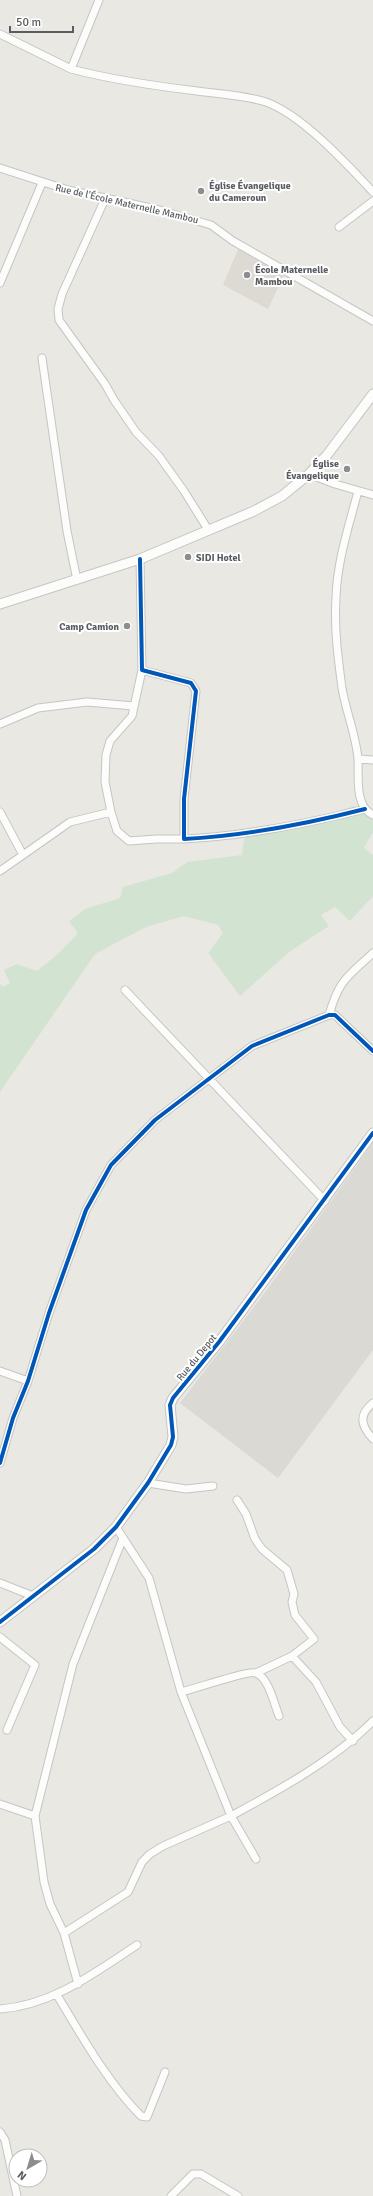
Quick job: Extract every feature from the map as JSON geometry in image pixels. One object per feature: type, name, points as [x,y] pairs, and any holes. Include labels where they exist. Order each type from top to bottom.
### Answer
[{"type":"street","points":[[71,69],[99,0]]},
{"type":"street","points":[[0,34],[71,69],[102,78],[235,96],[267,102],[292,116],[318,136],[373,192]]},
{"type":"street","name":"Rue de l'École Maternelle Mambou","points":[[0,168],[42,183],[105,200],[156,209],[211,225],[239,244],[373,322]]},
{"type":"street","points":[[0,283],[42,183]]},
{"type":"street","points":[[105,200],[62,294],[58,310],[59,320],[106,384],[114,400],[136,432],[159,456],[209,531]]},
{"type":"street","points":[[339,227],[373,201]]},
{"type":"street","points":[[42,358],[67,531],[77,580]]},
{"type":"street","points":[[0,604],[140,559],[209,531],[254,511],[282,496],[309,474],[327,455],[373,394]]},
{"type":"street","points":[[309,474],[373,495]]},
{"type":"street","points":[[358,491],[341,556],[336,597],[336,644],[343,690],[358,759],[357,776],[365,809],[373,815]]},
{"type":"street","points":[[140,559],[142,670],[132,716],[110,741],[106,755],[105,782],[111,812],[117,831],[129,842],[184,839],[284,827],[319,821],[365,809]]},
{"type":"street","points":[[142,670],[191,683],[196,691],[184,799],[184,839]]},
{"type":"street","points":[[0,724],[45,707],[87,702],[134,706]]},
{"type":"street","points":[[358,759],[373,760]]},
{"type":"street","points":[[0,812],[23,855]]},
{"type":"street","points":[[0,871],[70,822],[111,812]]},
{"type":"street","points":[[329,1015],[335,993],[342,981],[373,954]]},
{"type":"street","points":[[125,990],[325,1200]]},
{"type":"street","points":[[0,1463],[13,1418],[28,1381],[49,1313],[86,1210],[111,1165],[155,1120],[208,1078],[252,1046],[329,1015],[341,1019],[373,1051]]},
{"type":"street","name":"Rue du Depot","points":[[0,1622],[94,1549],[116,1526],[148,1483],[170,1445],[172,1438],[170,1405],[173,1398],[219,1342],[373,1133]]},
{"type":"street","points":[[0,1371],[28,1381]]},
{"type":"street","points":[[373,1404],[364,1412],[361,1422],[373,1439]]},
{"type":"street","points":[[148,1483],[186,1489],[213,1486]]},
{"type":"street","points":[[181,1692],[210,1685],[247,1672],[256,1673],[292,1656],[312,1642],[313,1635],[295,1615],[292,1602],[294,1594],[287,1570],[262,1549],[255,1539],[246,1514],[237,1500]]},
{"type":"street","points":[[116,1526],[149,1578],[181,1692],[231,1816],[256,1859]]},
{"type":"street","points":[[78,1984],[64,1933],[50,1904],[44,1882],[35,1816],[73,1664],[123,1538]]},
{"type":"street","points":[[0,1582],[33,1596]]},
{"type":"street","points":[[0,1637],[35,1665],[7,1730]]},
{"type":"street","points":[[292,1656],[316,1682],[340,1726],[353,1741]]},
{"type":"street","points":[[256,1673],[265,1681],[279,1716]]},
{"type":"street","points":[[64,1933],[128,1892],[142,1862],[150,1854],[163,1846],[231,1816],[271,1794],[353,1741],[373,1721]]},
{"type":"street","points":[[0,1804],[35,1816]]},
{"type":"street","points":[[0,2009],[24,2007],[57,1995],[78,1984],[137,1945]]},
{"type":"street","points":[[57,1995],[78,2030],[109,2076],[142,2116],[147,2117],[152,2109],[165,2072]]},
{"type":"street","points":[[0,2132],[5,2140],[17,2196]]},
{"type":"street","points":[[171,2196],[193,2174],[201,2174],[238,2196]]},
{"type":"shaded area","name":"École Maternelle Mambou","points":[[239,247],[285,273],[268,309],[223,285]]},
{"type":"shaded area","points":[[373,1143],[373,1350],[278,1478],[180,1403],[260,1299]]},
{"type":"green space","points":[[353,806],[373,818],[373,832],[364,848],[373,855],[373,896],[350,921],[335,907],[321,915],[329,926],[289,952],[240,996],[208,953],[223,933],[218,925],[184,916],[146,927],[95,954],[0,1092],[0,984],[3,987],[10,983],[4,970],[17,964],[37,971],[59,953],[78,933],[69,921],[85,909],[120,898],[123,887],[172,873],[187,862],[242,855],[245,833],[337,812]]},
{"type":"cycle path","points":[[140,559],[142,670],[191,683],[196,691],[184,799],[184,839],[253,832],[320,820],[365,809]]},
{"type":"cycle path","points":[[0,1463],[13,1418],[28,1381],[49,1313],[86,1210],[111,1165],[155,1120],[252,1046],[329,1015],[335,1015],[373,1051]]},
{"type":"cycle path","points":[[0,1622],[94,1549],[116,1527],[148,1483],[171,1445],[173,1437],[170,1405],[173,1398],[219,1342],[373,1133]]},
{"type":"place","name":"Église Évangelique du Cameroun","points":[[201,191]]},
{"type":"place","name":"École Maternelle Mambou","points":[[247,275]]},
{"type":"place","name":"Église Évangelique","points":[[347,469]]},
{"type":"place","name":"SIDI Hotel","points":[[188,557]]},
{"type":"place","name":"Camp Camion","points":[[127,626]]}]
